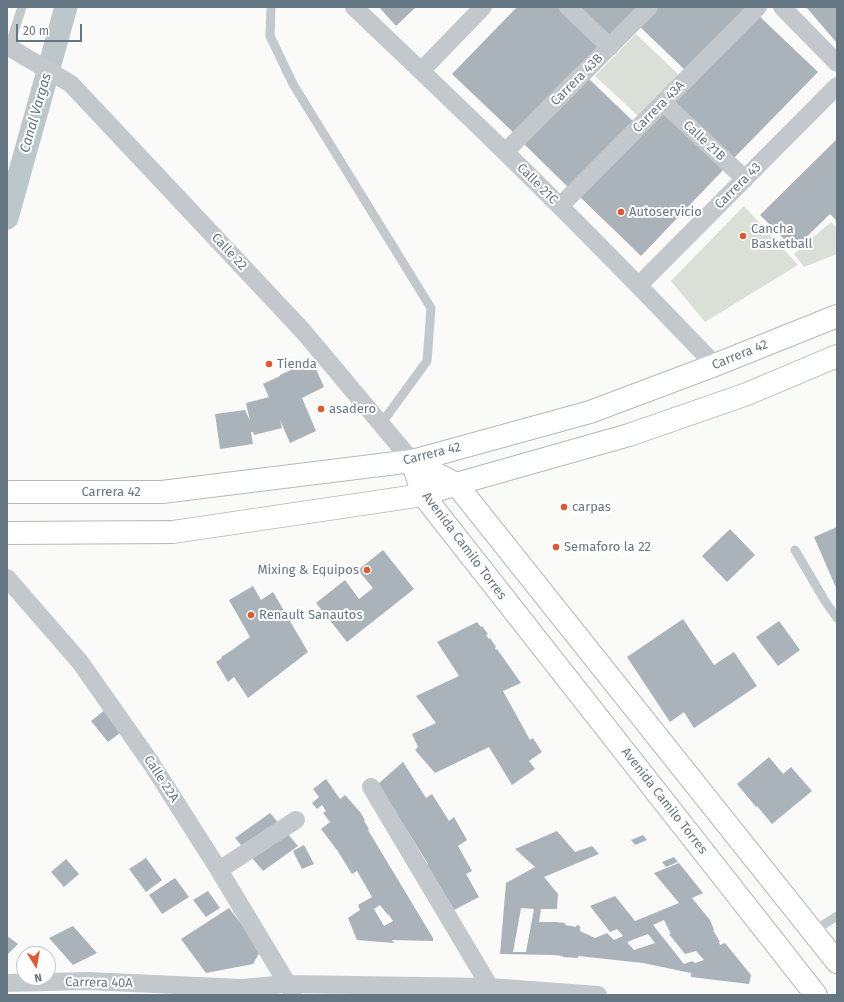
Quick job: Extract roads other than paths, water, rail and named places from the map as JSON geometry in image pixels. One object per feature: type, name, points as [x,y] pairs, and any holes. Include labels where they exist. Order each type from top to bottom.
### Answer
[{"type":"main road","name":"Carrera 42","points":[[7,492],[162,492],[412,461],[590,412],[715,365],[837,316]]},
{"type":"main road","points":[[7,533],[173,532],[423,495],[456,484],[629,435],[747,394],[837,356]]},
{"type":"main road","name":"Avenida Camilo Torres","points":[[412,461],[456,484],[837,962]]},
{"type":"main road","name":"Avenida Camilo Torres","points":[[412,461],[423,495],[816,995]]},
{"type":"street","name":"Calle 21C","points":[[354,7],[560,206],[639,285],[715,365]]},
{"type":"street","points":[[421,71],[484,7]]},
{"type":"street","points":[[568,7],[610,47]]},
{"type":"street","name":"Carrera 43B","points":[[505,152],[649,7]]},
{"type":"street","name":"Carrera 43A","points":[[560,206],[758,7]]},
{"type":"street","points":[[782,7],[837,63]]},
{"type":"street","name":"Calle 22","points":[[8,46],[71,84],[304,332],[412,461]]},
{"type":"street","name":"Carrera 43","points":[[639,285],[837,86]]},
{"type":"street","name":"Calle 21B","points":[[663,102],[745,179]]},
{"type":"street","name":"Calle 22A","points":[[7,578],[80,662],[151,764],[219,870],[291,990]]},
{"type":"street","points":[[371,787],[490,986]]},
{"type":"street","points":[[219,870],[296,820]]},
{"type":"street","name":"Carrera 40A","points":[[7,983],[89,988],[242,988],[291,990],[490,986],[598,995]]},
{"type":"lane","points":[[8,46],[22,7]]},
{"type":"lane","points":[[271,7],[270,36],[293,84],[431,308],[427,361],[381,424]]},
{"type":"lane","points":[[795,550],[825,601],[837,618]]},
{"type":"lane","points":[[812,932],[837,916]]},
{"type":"waterway","name":"Canal Vargas","points":[[7,218],[66,7]]},
{"type":"place","name":"Autoservicio","points":[[621,212]]},
{"type":"place","name":"Cancha Basketball","points":[[743,236]]},
{"type":"place","name":"Tienda","points":[[269,364]]},
{"type":"place","name":"asadero","points":[[321,409]]},
{"type":"place","name":"carpas","points":[[564,507]]},
{"type":"place","name":"Semaforo la 22","points":[[556,547]]},
{"type":"place","name":"Mixing & Equipos","points":[[367,570]]},
{"type":"place","name":"Renault Sanautos","points":[[251,615]]}]
